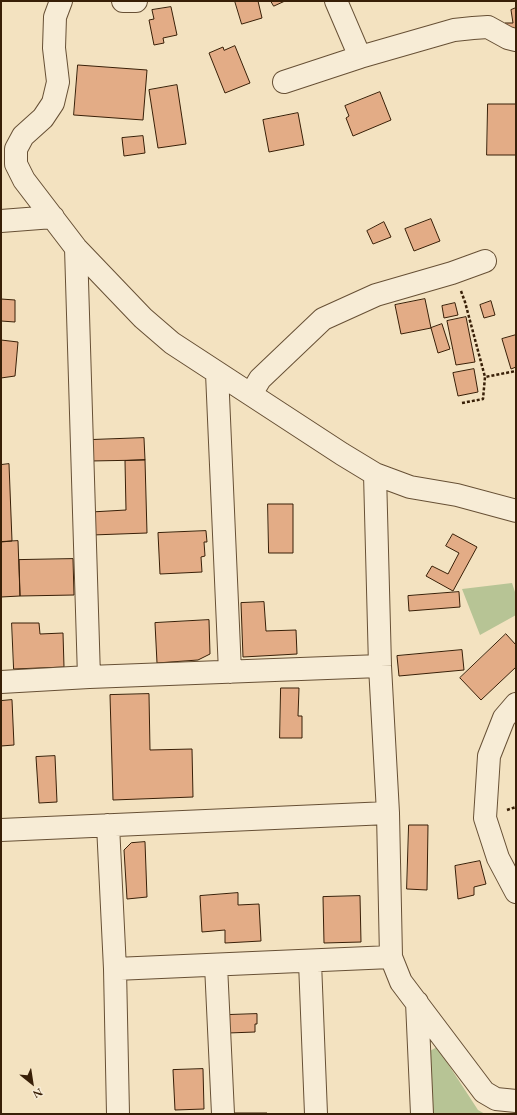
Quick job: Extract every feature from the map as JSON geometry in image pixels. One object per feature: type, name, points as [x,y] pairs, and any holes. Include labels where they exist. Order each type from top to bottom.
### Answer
[{"type":"street","points":[[61,1],[55,17],[54,48],[58,82],[53,103],[44,118],[23,136],[16,149],[16,164],[24,180],[76,248],[143,318],[172,343],[375,474],[410,487],[458,495],[516,511]]},
{"type":"street","points":[[123,1],[136,1]]},
{"type":"street","points":[[336,1],[360,57]]},
{"type":"street","points":[[284,82],[360,57],[454,30],[488,27],[508,38],[516,40]]},
{"type":"street","points":[[1,221],[53,217]]},
{"type":"street","points":[[76,248],[89,677]]},
{"type":"street","points":[[251,394],[260,380],[323,319],[376,295],[452,273],[485,261]]},
{"type":"street","points":[[217,373],[230,672]]},
{"type":"street","points":[[375,474],[380,666],[388,813],[391,957],[401,982],[484,1092],[496,1100],[516,1101]]},
{"type":"street","points":[[1,682],[89,677],[380,666]]},
{"type":"street","points":[[516,704],[504,718],[489,756],[485,818],[498,858],[516,892]]},
{"type":"street","points":[[1,830],[388,813]]},
{"type":"street","points":[[108,825],[115,969],[118,1114]]},
{"type":"street","points":[[115,969],[310,962],[391,957]]},
{"type":"street","points":[[310,962],[316,1114]]},
{"type":"street","points":[[216,965],[223,1114]]},
{"type":"street","points":[[417,1002],[422,1114]]},
{"type":"path","points":[[452,273],[465,302],[485,377],[483,399],[462,403]]},
{"type":"path","points":[[485,377],[516,371]]},
{"type":"green space","points":[[512,583],[516,595],[516,615],[480,635],[462,589]]},
{"type":"green space","points":[[437,1047],[478,1110],[485,1114],[431,1114],[428,1052]]},
{"type":"building","points":[[235,1],[258,1],[262,18],[242,24]]},
{"type":"building","points":[[271,1],[285,1],[274,6]]},
{"type":"building","points":[[171,7],[177,35],[163,38],[164,43],[154,45],[149,20],[154,19],[152,10]]},
{"type":"building","points":[[516,8],[516,33],[507,34],[505,23],[513,23],[511,10]]},
{"type":"building","points":[[235,46],[250,83],[225,93],[209,53],[223,47],[224,50]]},
{"type":"building","points":[[78,65],[147,70],[143,120],[74,115]]},
{"type":"building","points":[[177,85],[186,144],[158,148],[149,90]]},
{"type":"building","points":[[380,92],[391,120],[353,136],[346,118],[349,116],[345,106]]},
{"type":"building","points":[[488,104],[516,104],[516,155],[487,155]]},
{"type":"building","points":[[298,113],[304,145],[269,152],[263,120]]},
{"type":"building","points":[[143,136],[145,153],[124,156],[122,138]]},
{"type":"building","points":[[431,219],[440,241],[414,251],[405,229]]},
{"type":"building","points":[[384,222],[391,237],[373,244],[367,231]]},
{"type":"building","points":[[1,299],[15,300],[15,322],[1,321]]},
{"type":"building","points":[[425,299],[431,328],[401,334],[395,305]]},
{"type":"building","points":[[491,301],[495,315],[484,318],[480,305]]},
{"type":"building","points":[[455,303],[458,315],[444,318],[442,306]]},
{"type":"building","points":[[466,317],[475,362],[456,365],[447,321]]},
{"type":"building","points":[[442,324],[450,349],[438,353],[431,328]]},
{"type":"building","points":[[516,335],[516,367],[511,369],[502,339]]},
{"type":"building","points":[[1,340],[18,342],[15,376],[1,378]]},
{"type":"building","points":[[474,369],[478,392],[458,396],[453,373]]},
{"type":"building","points":[[144,438],[145,460],[90,461],[90,440]]},
{"type":"building","points":[[145,460],[147,533],[92,535],[91,512],[126,510],[125,461]]},
{"type":"building","points":[[9,464],[12,541],[1,542],[1,465]]},
{"type":"building","points":[[268,504],[293,504],[293,553],[269,553]]},
{"type":"building","points":[[206,531],[207,542],[204,542],[205,556],[201,557],[202,572],[160,574],[158,533]]},
{"type":"building","points":[[453,534],[477,547],[453,591],[426,576],[432,566],[448,574],[459,553],[446,546]]},
{"type":"building","points":[[18,541],[20,596],[1,597],[1,542]]},
{"type":"building","points":[[73,559],[74,595],[20,596],[19,560]]},
{"type":"building","points":[[459,592],[460,607],[409,611],[408,596]]},
{"type":"building","points":[[264,602],[266,631],[296,630],[297,654],[243,657],[241,603]]},
{"type":"building","points":[[209,620],[210,654],[198,660],[157,663],[155,623]]},
{"type":"building","points":[[12,623],[39,623],[40,634],[63,633],[64,667],[14,669]]},
{"type":"building","points":[[506,634],[516,645],[516,667],[481,700],[460,678]]},
{"type":"building","points":[[462,650],[464,670],[399,676],[397,656]]},
{"type":"building","points":[[281,688],[299,688],[298,716],[302,716],[302,738],[280,738]]},
{"type":"building","points":[[149,694],[150,750],[192,749],[193,797],[113,800],[110,695]]},
{"type":"building","points":[[12,700],[14,745],[1,746],[1,701]]},
{"type":"building","points":[[55,756],[57,802],[39,803],[36,757]]},
{"type":"building","points":[[409,825],[428,825],[427,890],[407,889]]},
{"type":"building","points":[[145,842],[147,897],[127,899],[124,850],[131,843]]},
{"type":"building","points":[[480,861],[486,884],[474,887],[474,895],[458,899],[455,866]]},
{"type":"building","points":[[238,893],[238,905],[259,904],[261,941],[225,943],[225,930],[202,932],[200,896]]},
{"type":"building","points":[[360,896],[361,942],[324,943],[323,897]]},
{"type":"building","points":[[257,1014],[255,1032],[228,1033],[227,1015]]},
{"type":"building","points":[[203,1069],[204,1109],[175,1110],[173,1070]]},
{"type":"building","points":[[267,1113],[267,1114],[232,1114]]}]
